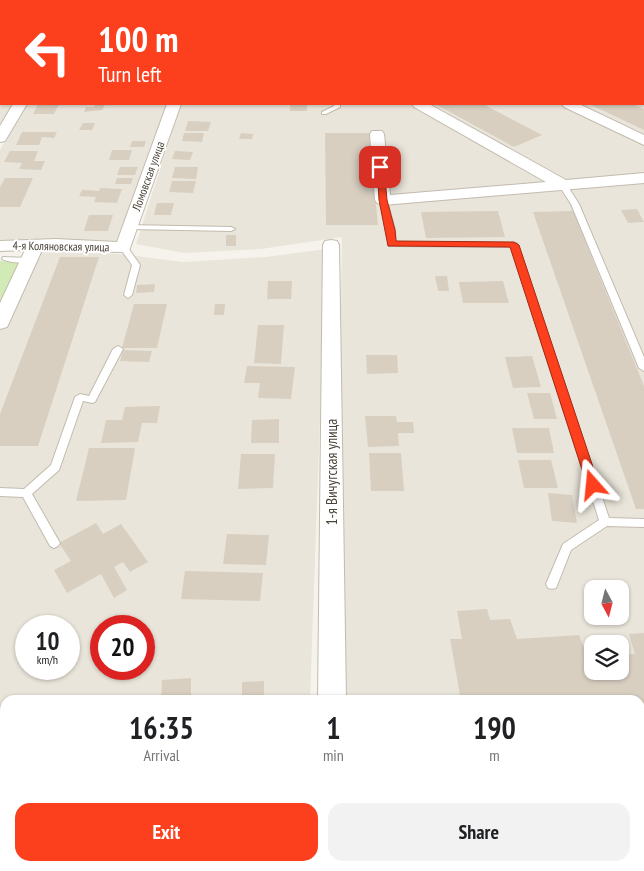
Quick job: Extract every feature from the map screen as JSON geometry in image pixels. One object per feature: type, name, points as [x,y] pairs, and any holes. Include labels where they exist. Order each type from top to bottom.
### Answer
[{"type":"street","points":[[0,138],[19,105]]},
{"type":"street","name":"Ломовская улица","points":[[123,248],[174,105]]},
{"type":"street","points":[[421,105],[562,184]]},
{"type":"street","points":[[571,105],[644,141]]},
{"type":"street","points":[[377,134],[383,200],[644,178]]},
{"type":"street","name":"1-я Вичугская улица","points":[[331,245],[332,695]]},
{"type":"street","name":"4-я Коляновская улица","points":[[3,252],[123,248]]},
{"type":"street","points":[[0,324],[32,252]]},
{"type":"lane","points":[[324,113],[337,108],[337,105]]},
{"type":"lane","points":[[562,184],[575,204],[644,368]]},
{"type":"lane","points":[[383,200],[391,230],[392,244],[514,245],[605,522]]},
{"type":"lane","points":[[130,227],[231,229]]},
{"type":"lane","points":[[123,248],[136,265],[128,295]]},
{"type":"lane","points":[[0,492],[26,493],[55,466],[80,397],[92,400],[118,349]]},
{"type":"lane","points":[[26,493],[54,543]]},
{"type":"lane","points":[[552,584],[568,547],[605,522],[644,523]]},
{"type":"shaded area","points":[[0,105],[13,105],[0,128]]},
{"type":"shaded area","points":[[26,105],[169,105],[119,241],[0,241],[0,150]]},
{"type":"shaded area","points":[[181,105],[644,105],[644,695],[334,695],[342,237],[261,249],[184,253],[136,244]]},
{"type":"shaded area","points":[[29,249],[120,254],[183,262],[266,257],[326,249],[310,695],[0,695],[0,314]]},
{"type":"green space","points":[[0,261],[28,263],[0,323]]},
{"type":"building","points":[[38,105],[58,105],[54,114],[33,114]]},
{"type":"building","points":[[95,105],[105,105],[102,110],[84,112],[86,107],[94,107]]},
{"type":"building","points":[[290,105],[307,105],[307,111],[290,111]]},
{"type":"building","points":[[437,105],[485,105],[542,135],[514,147]]},
{"type":"building","points":[[591,105],[634,105],[644,109],[644,130]]},
{"type":"building","points":[[188,121],[211,122],[208,131],[185,131]]},
{"type":"building","points":[[83,123],[95,123],[92,130],[79,130]]},
{"type":"building","points":[[22,132],[57,132],[54,138],[42,137],[39,145],[16,145]]},
{"type":"building","points":[[184,133],[204,133],[202,142],[182,141]]},
{"type":"building","points":[[241,133],[253,134],[252,139],[239,139]]},
{"type":"building","points":[[325,133],[369,133],[378,225],[326,225]]},
{"type":"building","points":[[132,141],[146,141],[144,147],[130,147]]},
{"type":"building","points":[[112,150],[132,150],[129,160],[109,160]]},
{"type":"building","points":[[10,151],[38,151],[34,161],[45,161],[41,170],[19,169],[22,163],[4,162]]},
{"type":"building","points":[[175,151],[193,152],[190,160],[172,159]]},
{"type":"building","points":[[120,167],[138,167],[135,175],[117,175]]},
{"type":"building","points":[[175,167],[198,167],[196,179],[172,178]]},
{"type":"building","points":[[5,178],[33,178],[20,207],[0,207],[0,187]]},
{"type":"building","points":[[117,178],[133,178],[131,184],[115,184]]},
{"type":"building","points":[[172,181],[196,181],[193,193],[169,192]]},
{"type":"building","points":[[100,188],[122,189],[117,203],[94,202],[96,197],[79,196],[82,190],[99,191]]},
{"type":"building","points":[[157,203],[174,203],[171,215],[154,215]]},
{"type":"building","points":[[637,209],[644,222],[628,223],[621,210]]},
{"type":"building","points":[[498,211],[505,237],[426,238],[421,212]]},
{"type":"building","points":[[573,211],[644,386],[644,509],[636,509],[533,212]]},
{"type":"building","points":[[89,215],[113,215],[108,231],[84,231]]},
{"type":"building","points":[[226,235],[236,235],[236,246],[226,246]]},
{"type":"building","points":[[60,257],[99,257],[38,446],[0,446],[0,414]]},
{"type":"building","points":[[435,276],[447,276],[449,291],[438,291]]},
{"type":"building","points":[[268,281],[292,281],[291,299],[267,299]]},
{"type":"building","points":[[503,281],[509,303],[463,303],[459,282]]},
{"type":"building","points":[[155,284],[154,292],[136,293],[137,285]]},
{"type":"building","points":[[134,304],[167,304],[157,348],[122,348]]},
{"type":"building","points":[[215,304],[225,304],[224,315],[214,315]]},
{"type":"building","points":[[258,325],[284,325],[281,364],[254,363]]},
{"type":"building","points":[[123,350],[152,351],[149,362],[120,361]]},
{"type":"building","points":[[366,355],[397,355],[398,373],[367,374]]},
{"type":"building","points":[[532,356],[541,387],[513,388],[505,357]]},
{"type":"building","points":[[247,366],[295,367],[291,399],[258,398],[260,383],[244,383]]},
{"type":"building","points":[[527,393],[550,393],[557,419],[534,419]]},
{"type":"building","points":[[160,406],[157,423],[142,423],[138,442],[101,443],[106,420],[122,420],[125,407]]},
{"type":"building","points":[[365,416],[396,416],[397,422],[413,422],[414,433],[398,433],[399,446],[368,447]]},
{"type":"building","points":[[279,419],[279,443],[251,443],[252,420]]},
{"type":"building","points":[[512,428],[549,428],[554,453],[517,453]]},
{"type":"building","points":[[89,448],[135,448],[126,500],[76,501]]},
{"type":"building","points":[[369,453],[401,453],[404,491],[371,491]]},
{"type":"building","points":[[241,454],[275,454],[273,488],[238,489]]},
{"type":"building","points":[[518,460],[551,460],[558,488],[524,488]]},
{"type":"building","points":[[548,493],[572,495],[577,523],[552,521]]},
{"type":"building","points":[[96,523],[103,534],[121,524],[148,562],[130,572],[123,562],[114,567],[127,590],[114,598],[101,574],[67,593],[54,570],[71,561],[59,543]]},
{"type":"building","points":[[227,534],[269,535],[266,565],[223,564]]},
{"type":"building","points":[[185,571],[263,573],[260,601],[181,599]]},
{"type":"building","points":[[487,609],[490,620],[510,619],[517,639],[579,635],[584,648],[584,680],[629,680],[629,654],[635,654],[629,634],[644,633],[644,695],[460,695],[450,639],[462,639],[457,611]]},
{"type":"building","points":[[191,678],[191,695],[161,695],[162,680]]},
{"type":"building","points":[[264,681],[264,695],[242,695],[242,682]]},
{"type":"route","points":[[380,167],[383,200],[391,230],[392,244],[514,245],[593,485]]}]
